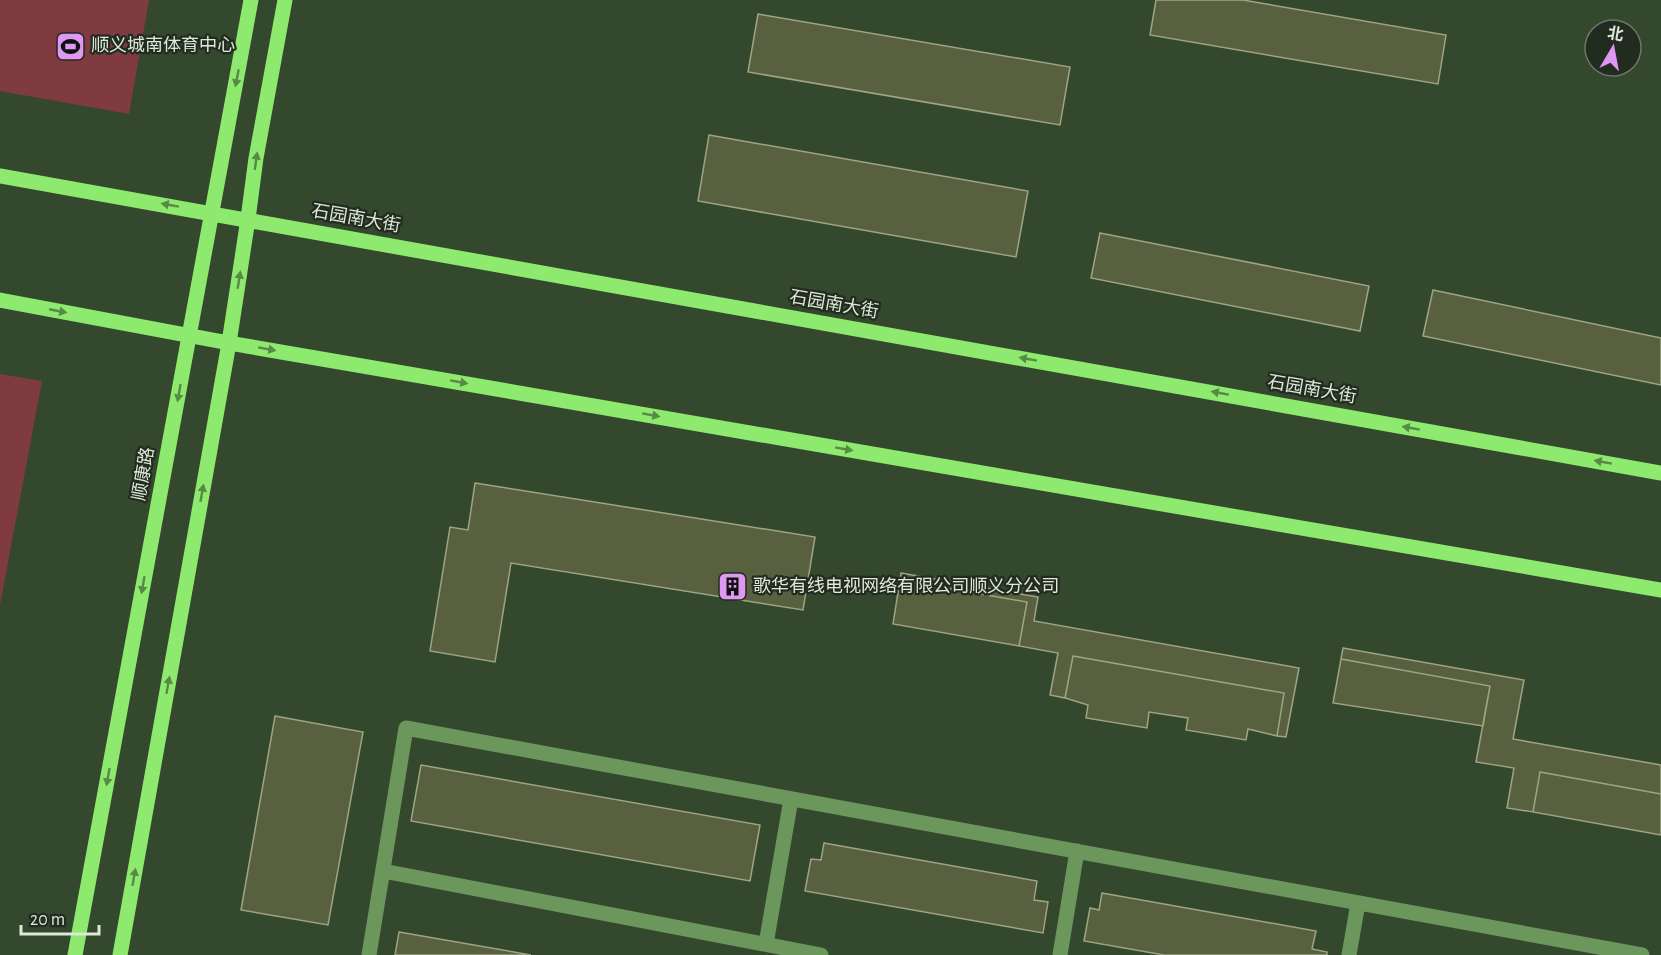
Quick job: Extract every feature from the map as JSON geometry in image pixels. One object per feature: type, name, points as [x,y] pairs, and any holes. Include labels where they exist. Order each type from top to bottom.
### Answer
[{"type":"main road","name":"顺康路","points":[[75,955],[251,0]]},
{"type":"main road","points":[[120,955],[229,343],[249,219],[256,158],[285,0]]},
{"type":"main road","name":"石园南大街","points":[[0,176],[1661,472]]},
{"type":"main road","points":[[0,300],[229,343],[1661,590]]},
{"type":"lane","points":[[369,955],[406,728],[1642,955]]},
{"type":"lane","points":[[765,944],[791,799]]},
{"type":"lane","points":[[1060,955],[1077,851]]},
{"type":"lane","points":[[383,871],[821,955]]},
{"type":"lane","points":[[1349,955],[1358,903]]},
{"type":"shaded area","name":"顺义城南体育中心","points":[[0,0],[149,0],[129,114],[0,91]]},
{"type":"shaded area","points":[[0,374],[42,381],[0,605]]},
{"type":"building","points":[[1156,0],[1243,0],[1446,35],[1438,84],[1150,35]]},
{"type":"building","points":[[758,14],[1070,67],[1060,125],[748,72]]},
{"type":"building","points":[[709,135],[1028,191],[1016,257],[698,201]]},
{"type":"building","points":[[1100,233],[1369,286],[1360,331],[1091,278]]},
{"type":"building","points":[[1433,290],[1661,338],[1661,385],[1423,336]]},
{"type":"building","name":"歌华有线电视网络有限公司顺义分公司","points":[[475,483],[815,537],[803,610],[511,563],[495,662],[430,651],[450,527],[468,530]]},
{"type":"building","points":[[901,573],[1038,597],[1034,621],[1299,668],[1286,737],[1277,736],[1284,693],[1073,656],[1065,698],[1050,695],[1058,653],[1019,646],[1027,602],[900,580]]},
{"type":"building","points":[[900,580],[1027,602],[1019,646],[893,624]]},
{"type":"building","points":[[1343,648],[1524,680],[1513,739],[1661,765],[1661,794],[1540,772],[1533,812],[1507,808],[1514,768],[1476,762],[1490,686],[1341,659]]},
{"type":"building","points":[[1073,656],[1284,693],[1277,736],[1248,729],[1246,740],[1186,730],[1188,718],[1149,712],[1147,728],[1086,718],[1088,705],[1065,698]]},
{"type":"building","points":[[1341,659],[1490,686],[1483,726],[1333,703]]},
{"type":"building","points":[[275,716],[363,732],[328,925],[241,910]]},
{"type":"building","points":[[421,765],[760,825],[750,881],[411,821]]},
{"type":"building","points":[[1540,772],[1661,794],[1661,835],[1533,812]]},
{"type":"building","points":[[824,843],[1037,881],[1034,900],[1048,902],[1043,933],[805,891],[811,859],[821,860]]},
{"type":"building","points":[[1102,893],[1316,931],[1312,949],[1327,952],[1327,955],[1164,955],[1084,941],[1090,908],[1099,910]]},
{"type":"building","points":[[399,932],[531,955],[395,955]]},
{"type":"place","name":"顺义城南体育中心","points":[[70,46]]},
{"type":"place","name":"歌华有线电视网络有限公司顺义分公司","points":[[732,587]]}]
